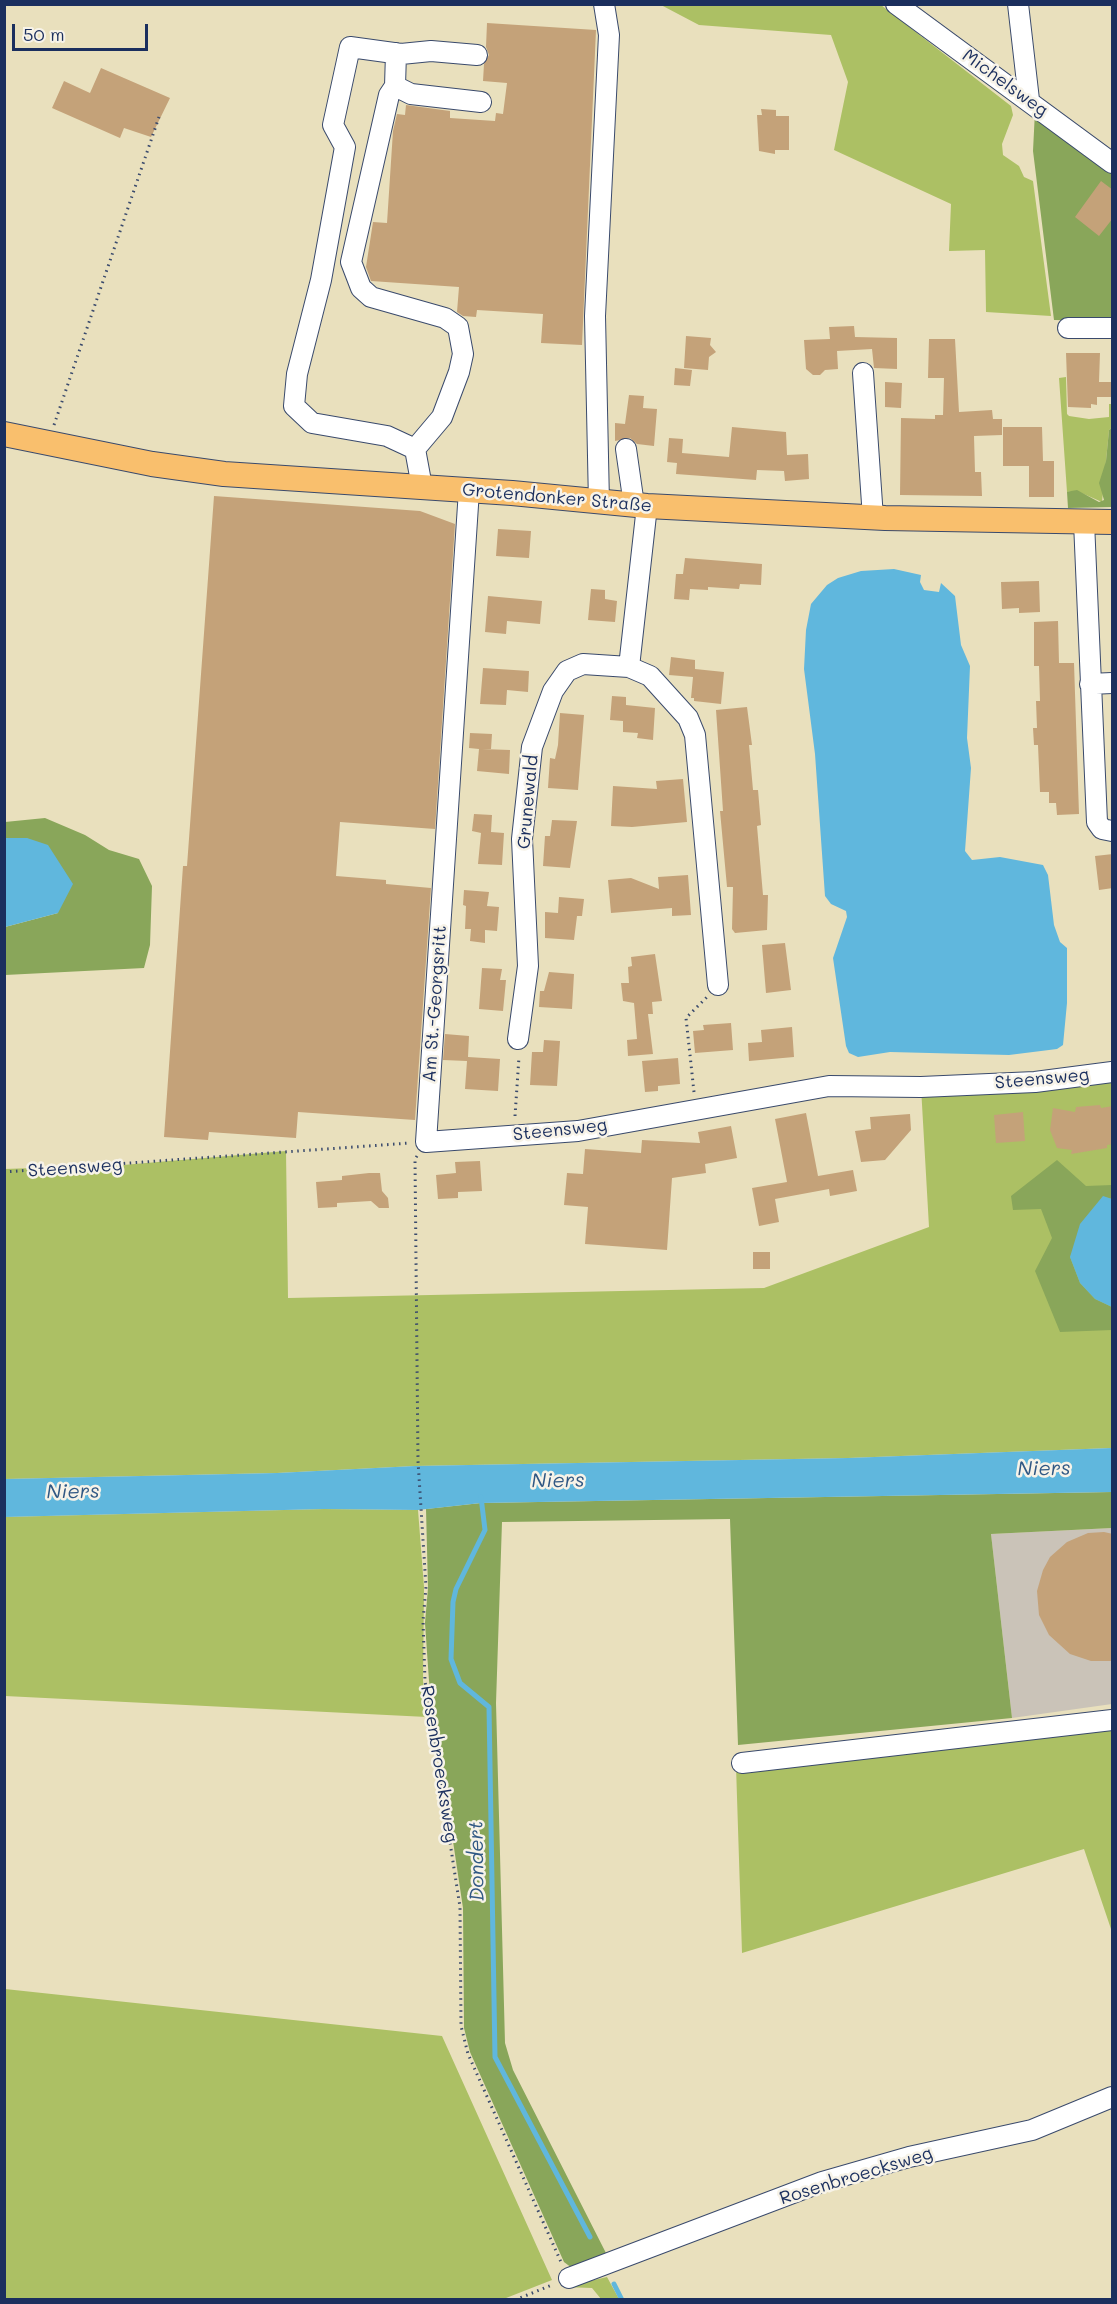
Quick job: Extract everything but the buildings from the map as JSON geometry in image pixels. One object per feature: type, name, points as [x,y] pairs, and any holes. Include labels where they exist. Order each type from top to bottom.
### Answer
[{"type":"main road","name":"Grotendonker Straße","points":[[4,434],[152,464],[224,474],[469,490],[641,505],[873,518],[1113,522]]},
{"type":"street","points":[[599,502],[595,316],[609,35],[604,4]]},
{"type":"street","name":"Michelsweg","points":[[896,4],[1113,163]]},
{"type":"street","points":[[1018,4],[1029,100]]},
{"type":"street","points":[[415,449],[387,436],[312,423],[294,406],[297,374],[321,280],[345,147],[333,125],[350,47],[396,53],[431,51],[477,55]]},
{"type":"street","points":[[396,53],[395,86],[389,95],[351,262],[361,288],[371,297],[445,318],[458,327],[463,354],[459,372],[442,417],[415,449]]},
{"type":"street","points":[[395,86],[411,93],[482,102]]},
{"type":"street","points":[[1068,328],[1113,327]]},
{"type":"street","points":[[863,373],[873,518]]},
{"type":"street","points":[[415,449],[422,487]]},
{"type":"street","points":[[626,449],[641,505],[629,667]]},
{"type":"street","name":"Am St.-Georgsritt","points":[[426,1142],[469,490]]},
{"type":"street","points":[[1084,522],[1097,822],[1102,829],[1113,831]]},
{"type":"street","name":"Grunewald","points":[[518,1039],[528,966],[522,839],[532,747],[552,691],[567,671],[584,664],[629,667],[650,676],[687,718],[695,735],[718,985]]},
{"type":"street","points":[[1090,684],[1113,683]]},
{"type":"street","name":"Steensweg","points":[[426,1142],[579,1131],[829,1086],[921,1087],[1035,1082],[1113,1072]]},
{"type":"street","points":[[742,1763],[1113,1720]]},
{"type":"street","name":"Rosenbroecksweg","points":[[569,2278],[822,2182],[909,2157],[1032,2130],[1113,2097]]},
{"type":"path","points":[[48,443],[160,114]]},
{"type":"path","points":[[696,1109],[686,1018],[718,985]]},
{"type":"path","points":[[513,1136],[520,1071],[518,1039]]},
{"type":"path","name":"Steensweg","points":[[4,1172],[426,1142]]},
{"type":"path","name":"Rosenbroecksweg","points":[[426,1142],[415,1159],[418,1461],[426,1587],[423,1621],[426,1681],[460,1907],[461,2026],[468,2054],[569,2278]]},
{"type":"path","points":[[515,2300],[569,2278]]},
{"type":"shaded area","points":[[1112,1528],[1112,1704],[1012,1718],[991,1534]]},
{"type":"green space","points":[[661,5],[881,5],[1011,106],[1013,115],[1002,144],[1003,155],[1019,166],[1024,177],[1033,181],[1051,316],[986,312],[985,250],[949,251],[951,204],[834,150],[848,82],[831,35],[699,25]]},
{"type":"green space","points":[[1035,111],[1112,170],[1112,321],[1054,320],[1033,151]]},
{"type":"green space","points":[[1066,377],[1067,414],[1069,416],[1089,419],[1109,417],[1109,404],[1112,404],[1112,428],[1109,430],[1102,502],[1077,491],[1067,492],[1059,378]]},
{"type":"green space","points":[[1112,428],[1112,507],[1068,508],[1067,492],[1071,491],[1077,490],[1099,502],[1104,500],[1099,483],[1106,461],[1109,430]]},
{"type":"green space","points":[[45,818],[85,835],[109,850],[139,859],[152,886],[150,945],[144,968],[5,975],[5,927],[58,913],[27,838],[5,838],[5,822]]},
{"type":"green space","points":[[1112,1072],[1112,1448],[848,1458],[415,1466],[277,1473],[5,1479],[4,1169],[123,1165],[286,1151],[288,1298],[764,1288],[929,1227],[921,1087]]},
{"type":"green space","points":[[1057,1160],[1086,1186],[1112,1185],[1112,1199],[1103,1197],[1070,1257],[1080,1283],[1095,1299],[1112,1307],[1112,1330],[1060,1332],[1035,1271],[1052,1238],[1041,1209],[1013,1210],[1011,1196]]},
{"type":"green space","points":[[1112,1492],[1112,1528],[991,1534],[1012,1718],[738,1745],[730,1519],[502,1522],[496,1703],[505,2043],[513,2070],[608,2257],[572,2268],[564,2262],[470,2052],[464,2028],[463,1908],[429,1681],[425,1623],[428,1588],[426,1509],[481,1503]]},
{"type":"green space","points":[[324,1509],[418,1510],[424,1587],[423,1681],[427,1717],[5,1696],[4,1517]]},
{"type":"green space","points":[[1112,1726],[1112,1932],[1084,1849],[742,1953],[736,1766]]},
{"type":"green space","points":[[5,1989],[442,2036],[552,2280],[501,2300],[5,2299]]},
{"type":"green space","points":[[607,2277],[619,2299],[601,2299],[592,2288],[564,2287]]},
{"type":"water","points":[[894,569],[921,575],[920,582],[924,590],[939,592],[941,583],[955,596],[961,645],[970,666],[967,738],[971,768],[965,851],[972,860],[1000,857],[1043,865],[1048,875],[1054,925],[1060,942],[1067,948],[1067,1003],[1063,1045],[1057,1049],[1009,1055],[890,1052],[858,1057],[849,1053],[846,1046],[833,958],[847,917],[846,911],[831,904],[825,896],[815,754],[804,669],[806,630],[811,604],[827,585],[838,578],[861,571]]},
{"type":"water","points":[[5,838],[27,838],[48,845],[73,884],[58,913],[5,927]]},
{"type":"water","points":[[1103,1196],[1112,1199],[1112,1307],[1095,1299],[1080,1283],[1070,1257],[1080,1224]]},
{"type":"water","name":"Niers","points":[[1112,1448],[1112,1492],[481,1503],[418,1510],[324,1509],[5,1517],[5,1479],[277,1473],[415,1466],[848,1458]]},
{"type":"waterway","name":"Dondert","points":[[481,1497],[485,1530],[456,1589],[453,1602],[451,1659],[460,1683],[489,1707],[495,2057],[590,2237]]},
{"type":"waterway","name":"Dondert","points":[[614,2284],[622,2300]]}]
